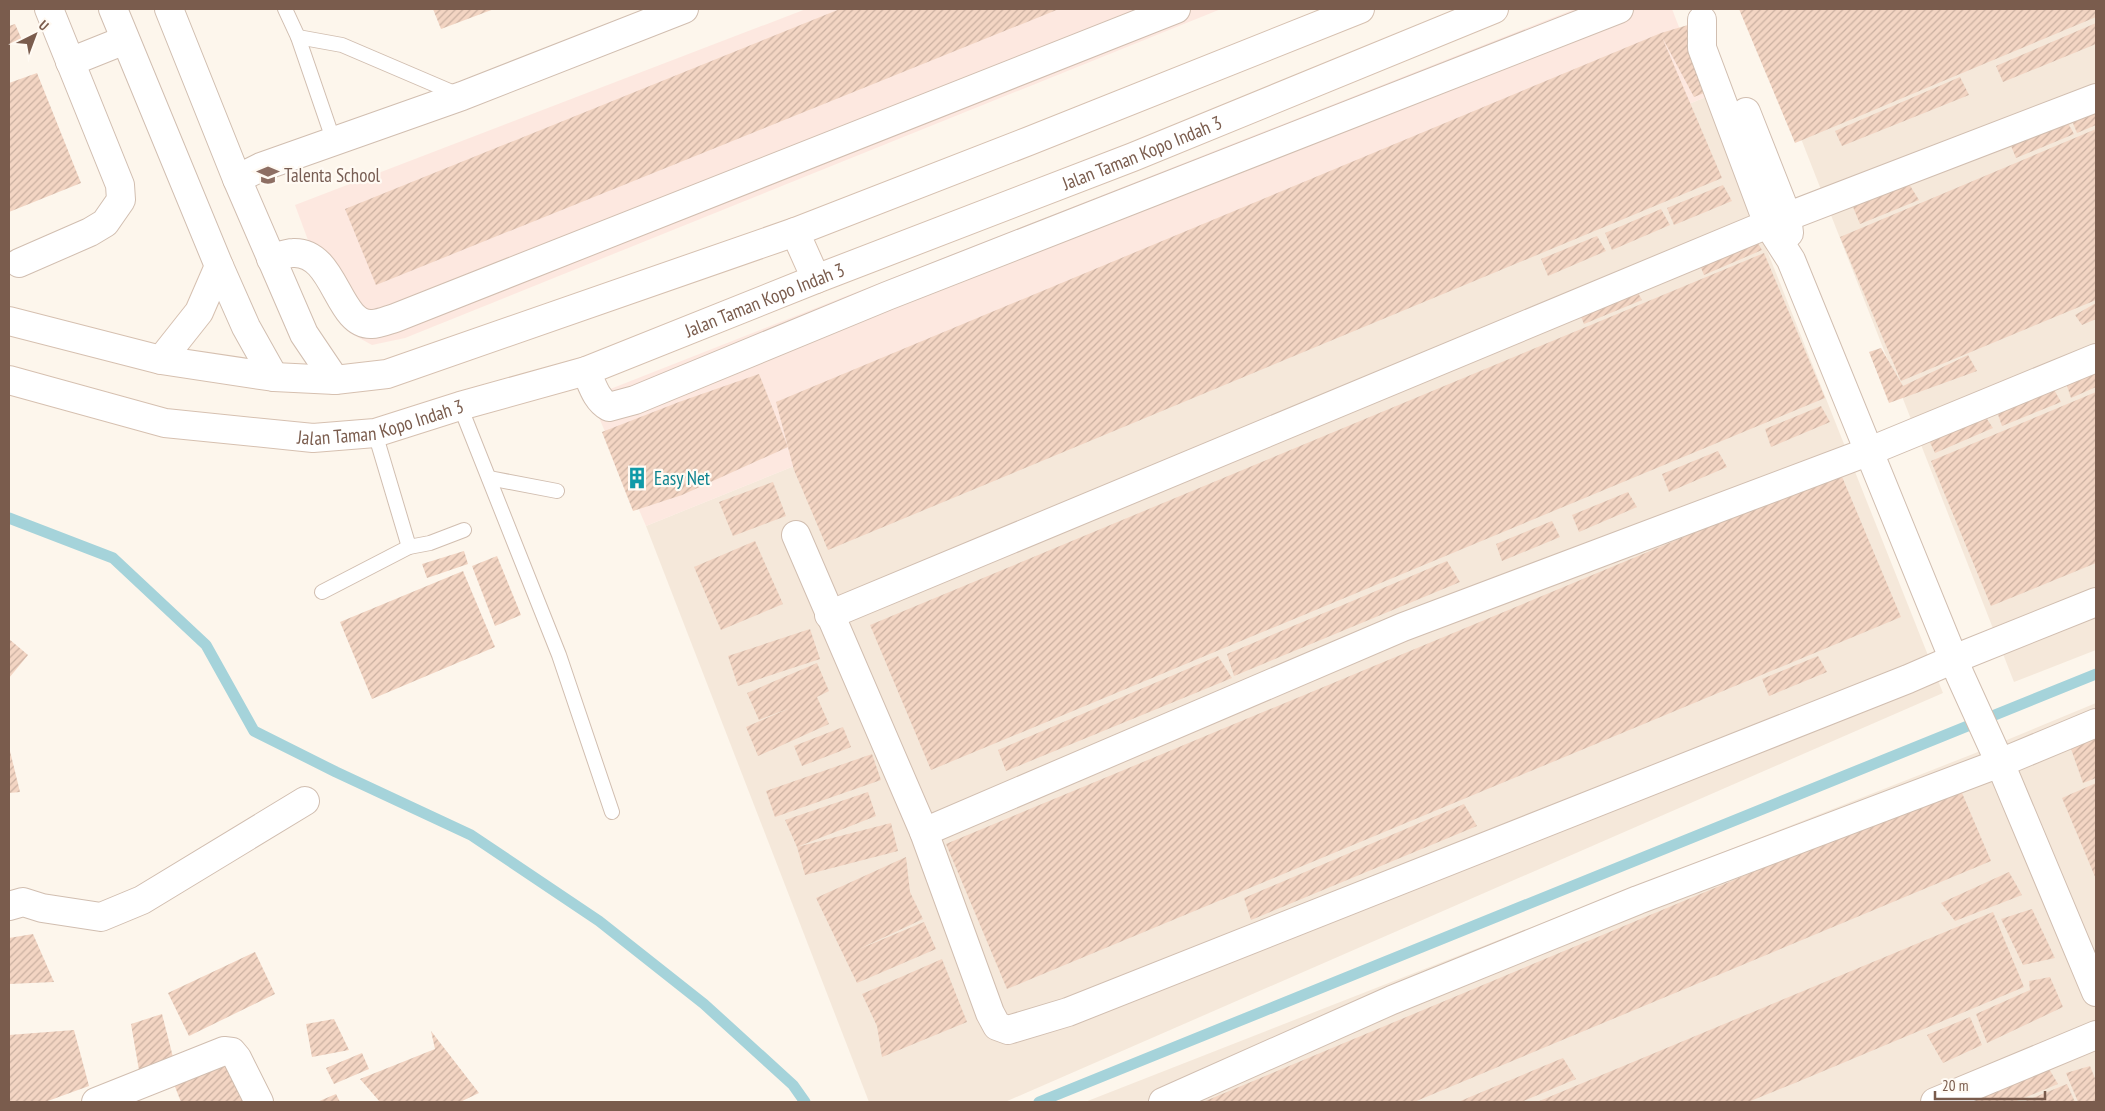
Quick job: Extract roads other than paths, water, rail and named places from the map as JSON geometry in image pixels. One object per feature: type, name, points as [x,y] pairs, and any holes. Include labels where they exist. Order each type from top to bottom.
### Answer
[{"type":"street","points":[[19,263],[90,232],[105,223],[121,200],[120,185],[49,9]]},
{"type":"street","points":[[113,9],[219,266],[246,327],[274,377]]},
{"type":"street","points":[[169,9],[237,179],[304,334],[335,380]]},
{"type":"street","points":[[237,179],[261,167],[462,96],[684,9]]},
{"type":"street","points":[[271,259],[292,253],[304,254],[316,261],[328,275],[351,313],[359,322],[372,324],[395,318],[1176,9]]},
{"type":"street","points":[[9,320],[161,360],[274,377],[335,380],[387,374],[795,232],[1360,9]]},
{"type":"street","name":"Jalan Taman Kopo Indah 3","points":[[9,380],[165,423],[313,438],[374,434],[460,406],[586,371],[816,279],[1133,157],[1494,9]]},
{"type":"street","points":[[586,371],[600,400],[609,407],[615,406],[1147,193],[1619,9]]},
{"type":"street","points":[[1700,14],[1702,48],[1778,220],[1791,260],[1957,667],[1996,754],[2096,992]]},
{"type":"street","points":[[70,62],[125,40]]},
{"type":"street","points":[[829,615],[1778,220],[2096,98]]},
{"type":"street","points":[[1133,157],[1147,193]]},
{"type":"street","points":[[795,232],[816,279]]},
{"type":"street","points":[[161,360],[199,312],[219,266]]},
{"type":"street","points":[[924,832],[1403,627],[1870,451],[2096,358]]},
{"type":"street","points":[[796,535],[924,832],[990,1013],[997,1026],[1008,1030],[1068,1012],[1908,679],[1957,667],[2096,602]]},
{"type":"street","points":[[1163,1102],[1392,1000],[1996,754],[2096,723]]},
{"type":"street","points":[[9,906],[23,902],[42,908],[101,917],[142,900],[305,801]]},
{"type":"street","points":[[1935,1102],[2096,1035]]},
{"type":"street","points":[[96,1102],[224,1051],[232,1052],[237,1058],[259,1102]]},
{"type":"lane","points":[[285,9],[298,38],[334,142]]},
{"type":"lane","points":[[298,38],[342,46],[462,96]]},
{"type":"lane","points":[[460,406],[558,655],[612,812]]},
{"type":"lane","points":[[374,434],[409,547]]},
{"type":"lane","points":[[489,478],[557,491]]},
{"type":"lane","points":[[322,592],[409,547],[430,543],[464,530]]},
{"type":"waterway","points":[[9,518],[113,558],[206,645],[254,731],[336,772],[471,835],[599,921],[704,1004],[793,1085],[805,1102]]},
{"type":"waterway","points":[[1039,1102],[2096,674]]},
{"type":"place","name":"Talenta School","points":[[268,175]]},
{"type":"place","name":"Easy Net","points":[[637,478]]}]
